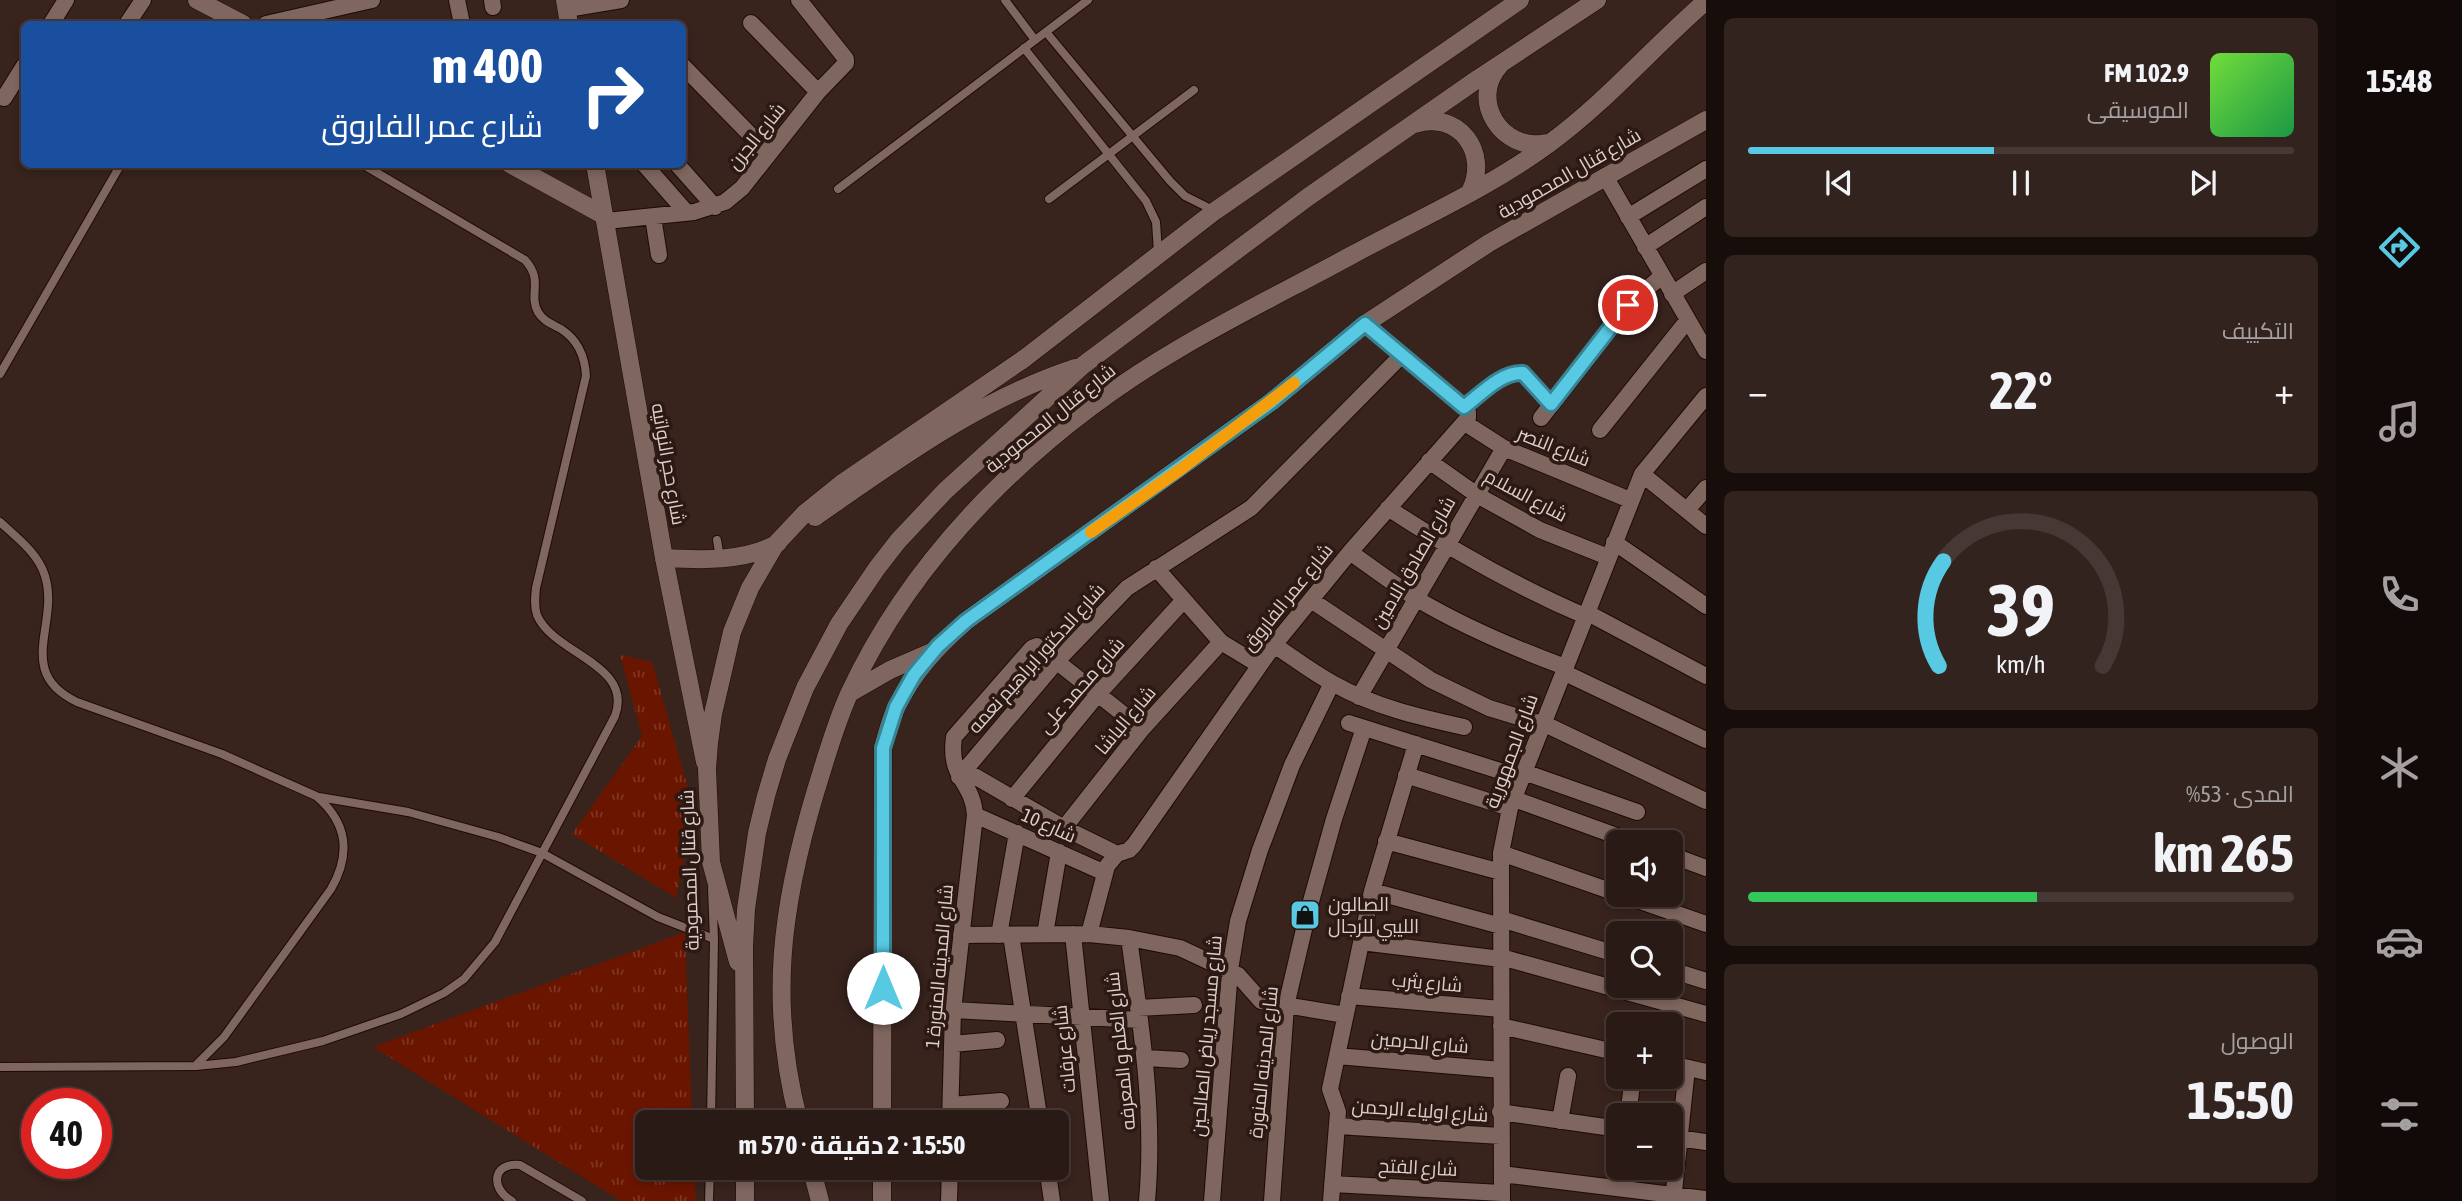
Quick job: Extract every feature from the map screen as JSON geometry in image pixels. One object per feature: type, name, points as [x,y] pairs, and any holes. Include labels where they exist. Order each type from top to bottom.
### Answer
[{"type":"main road","points":[[197,0],[237,21]]},
{"type":"main road","name":"شارع قنال المحمودية","points":[[711,862],[707,769],[713,714],[732,632],[750,587],[775,545],[822,497],[1026,358],[1215,211],[1520,0]]},
{"type":"main road","name":"شارع قنال المحمودية","points":[[745,1110],[746,909],[763,809],[790,723],[822,654],[857,596],[898,541],[944,491],[1082,366],[1224,259],[1409,126],[1597,0]]},
{"type":"main road","name":"شارع قنال المحمودية","points":[[796,1110],[788,1072],[782,1017],[782,956],[789,890],[806,825],[850,693],[885,627],[936,554],[996,488],[1102,400],[1179,348],[1470,192],[1552,142],[1615,89],[1706,1]]},
{"type":"main road","points":[[1503,63],[1488,87],[1488,105],[1494,122],[1515,141],[1533,145],[1552,142]]},
{"type":"main road","name":"شارع قنال المحمودية","points":[[882,1110],[883,748],[896,707],[914,675],[934,650],[966,621],[1271,402],[1365,324],[1489,243],[1706,120]]},
{"type":"main road","points":[[1409,126],[1427,121],[1446,123],[1468,139],[1477,166],[1470,192]]},
{"type":"main road","points":[[517,168],[605,219]]},
{"type":"main road","name":"شارع حجر النواتيه","points":[[596,168],[664,558],[707,769]]},
{"type":"main road","points":[[664,558],[718,549],[757,552],[775,545],[991,402],[1042,379],[1082,366]]},
{"type":"main road","points":[[850,693],[890,670],[934,650]]},
{"type":"main road","points":[[711,862],[744,985]]},
{"type":"main road","points":[[745,1180],[745,1201]]},
{"type":"main road","points":[[814,1180],[820,1201]]},
{"type":"main road","points":[[882,1180],[882,1201]]},
{"type":"street","points":[[53,21],[66,0]]},
{"type":"street","points":[[129,21],[143,0]]},
{"type":"street","points":[[279,21],[372,0]]},
{"type":"street","points":[[457,0],[461,21]]},
{"type":"street","points":[[567,11],[621,0]]},
{"type":"street","name":"شارع الجرن","points":[[605,219],[687,213],[715,208],[734,196],[846,61],[799,0]]},
{"type":"street","points":[[751,23],[818,92]]},
{"type":"street","points":[[686,69],[769,154]]},
{"type":"street","points":[[4,98],[21,71]]},
{"type":"street","points":[[648,168],[687,213]]},
{"type":"street","points":[[680,168],[715,208]]},
{"type":"street","points":[[1628,217],[1706,169]]},
{"type":"street","points":[[1605,177],[1706,351]]},
{"type":"street","points":[[1645,247],[1706,206]]},
{"type":"street","points":[[653,217],[659,255]]},
{"type":"street","points":[[1672,295],[1706,271]]},
{"type":"street","points":[[1541,418],[1628,305],[1662,276]]},
{"type":"street","points":[[1600,430],[1688,320]]},
{"type":"street","points":[[1365,324],[1402,355],[1464,415]]},
{"type":"street","name":"شارع الدكتور ابراهيم نعمه","points":[[962,773],[1057,660],[1127,588],[1251,508],[1402,355]]},
{"type":"street","name":"شارع عمر الفاروق","points":[[1081,934],[1107,866],[1117,854],[1134,845],[1274,645],[1429,461],[1464,415],[1506,376],[1517,373],[1523,373],[1551,404]]},
{"type":"street","name":"شارع الجمهورية","points":[[1502,1197],[1501,872],[1512,804],[1642,474],[1706,396]]},
{"type":"street","name":"شارع النصر","points":[[1464,415],[1504,448],[1630,500]]},
{"type":"street","name":"شارع الصادق الامين","points":[[1359,697],[1504,448]]},
{"type":"street","name":"شارع السلام","points":[[1429,461],[1477,495],[1540,530],[1611,550],[1706,606]]},
{"type":"street","points":[[1642,474],[1706,526]]},
{"type":"street","points":[[1687,510],[1706,488]]},
{"type":"street","points":[[1388,508],[1514,584],[1586,614],[1706,676]]},
{"type":"street","points":[[1350,552],[1416,598],[1476,631],[1564,670],[1706,740]]},
{"type":"street","points":[[1156,568],[1222,642],[1259,665]]},
{"type":"street","name":"شارع محمد على","points":[[1012,799],[1098,694],[1184,600]]},
{"type":"street","points":[[1311,600],[1431,680],[1489,708],[1551,727],[1706,801]]},
{"type":"street","name":"شارع الباشا","points":[[1064,828],[1142,729],[1222,642]]},
{"type":"street","points":[[1274,645],[1332,684],[1359,697],[1410,716],[1464,727]]},
{"type":"street","name":"شارع المدينه المنورة 1","points":[[951,1110],[953,1010],[975,815],[962,773],[954,768],[954,737],[1032,648],[1040,647],[1057,660]]},
{"type":"street","points":[[1057,660],[1142,729]]},
{"type":"street","name":"شارع مسجد رياض الصالحين","points":[[1212,1201],[1230,970],[1238,920],[1260,850],[1292,765],[1332,684]]},
{"type":"street","name":"شارع المدينه المنورة","points":[[1272,1201],[1286,1006],[1357,726],[1416,744]]},
{"type":"street","points":[[1331,1201],[1338,1106],[1330,1089],[1336,1056],[1372,891],[1416,744],[1637,812]]},
{"type":"street","points":[[962,773],[1117,854]]},
{"type":"street","points":[[1406,775],[1606,834]]},
{"type":"street","name":"شارع 10","points":[[975,815],[1105,873]]},
{"type":"street","points":[[1017,833],[1005,935],[1024,1014],[1038,1110]]},
{"type":"street","points":[[1386,841],[1501,872]]},
{"type":"street","points":[[1045,934],[1059,852]]},
{"type":"street","points":[[1502,853],[1606,889]]},
{"type":"street","points":[[1683,859],[1706,868]]},
{"type":"street","points":[[1372,891],[1606,951]]},
{"type":"street","points":[[1657,907],[1706,924]]},
{"type":"street","points":[[961,935],[1081,934],[1129,938],[1180,948],[1238,975],[1261,1001],[1345,1015]]},
{"type":"street","name":"شارع عرفات","points":[[1081,934],[1082,1018],[1101,1201]]},
{"type":"street","name":"شارع العلم و المعرفه","points":[[1129,938],[1149,1089],[1150,1166],[1147,1201]]},
{"type":"street","points":[[1361,942],[1501,958],[1706,1013]]},
{"type":"street","points":[[1683,974],[1706,981]]},
{"type":"street","name":"شارع يثرب","points":[[1349,996],[1501,1009]]},
{"type":"street","points":[[953,1010],[1082,1018],[1194,1006]]},
{"type":"street","points":[[1501,1026],[1606,1050]]},
{"type":"street","points":[[952,1044],[997,1040]]},
{"type":"street","name":"شارع الحرمين","points":[[1336,1056],[1501,1070]]},
{"type":"street","points":[[1145,1058],[1181,1060]]},
{"type":"street","points":[[1683,1067],[1706,1072]]},
{"type":"street","points":[[1560,1121],[1567,1076]]},
{"type":"street","points":[[951,1105],[1001,1101]]},
{"type":"street","points":[[1500,1112],[1606,1127]]},
{"type":"street","name":"شارع اولياء الرحمن","points":[[1337,1126],[1501,1136]]},
{"type":"street","points":[[1683,1139],[1706,1143]]},
{"type":"street","points":[[1502,1174],[1674,1198],[1706,1199]]},
{"type":"street","points":[[949,1201],[950,1180]]},
{"type":"street","points":[[1049,1180],[1052,1201]]},
{"type":"street","points":[[1674,1198],[1675,1180]]},
{"type":"street","name":"شارع الفتح","points":[[1332,1184],[1502,1197]]},
{"type":"lane","points":[[1005,0],[1035,40]]},
{"type":"lane","points":[[838,188],[1088,0]]},
{"type":"lane","points":[[1046,32],[1177,189],[1195,202],[1215,211]]},
{"type":"lane","points":[[1024,48],[1152,211],[1158,234],[1157,257]]},
{"type":"lane","points":[[1049,199],[1194,90]]},
{"type":"lane","points":[[0,374],[119,168]]},
{"type":"lane","points":[[0,1067],[196,1066],[236,1062],[323,1041],[401,1014],[444,993],[481,962],[495,942],[613,721],[619,703],[618,690],[611,679],[548,629],[537,614],[535,605],[586,376],[586,365],[577,344],[538,313],[534,298],[534,274],[525,260],[369,168]]},
{"type":"lane","points":[[0,522],[36,557],[45,575],[48,595],[43,665],[46,675],[59,692],[77,702],[222,754],[316,796],[408,812],[542,853],[659,917],[714,939]]},
{"type":"lane","points":[[196,1066],[224,1037],[338,876],[344,847],[342,832],[328,806],[316,796]]},
{"type":"lane","name":"شارع قنال المحمودية","points":[[711,862],[714,939],[711,1110]]},
{"type":"lane","points":[[512,1201],[500,1193],[497,1182],[503,1168],[514,1164],[582,1201]]},
{"type":"lane","points":[[709,1201],[710,1180]]},
{"type":"green space","points":[[620,655],[652,662],[694,809],[676,898],[572,834],[642,736]]},
{"type":"green space","points":[[685,932],[692,1110],[635,1110],[635,1180],[695,1180],[696,1201],[621,1201],[373,1047]]},
{"type":"slow traffic","points":[[1091,532],[1181,469],[1294,383]]},
{"type":"place","name":"الصالون الليبي للرجال","points":[[1305,915]]},
{"type":"route","points":[[883,988],[883,748],[896,707],[914,675],[938,646],[966,621],[1271,402],[1365,324],[1464,407],[1506,376],[1517,373],[1523,373],[1551,404],[1628,305]]}]
